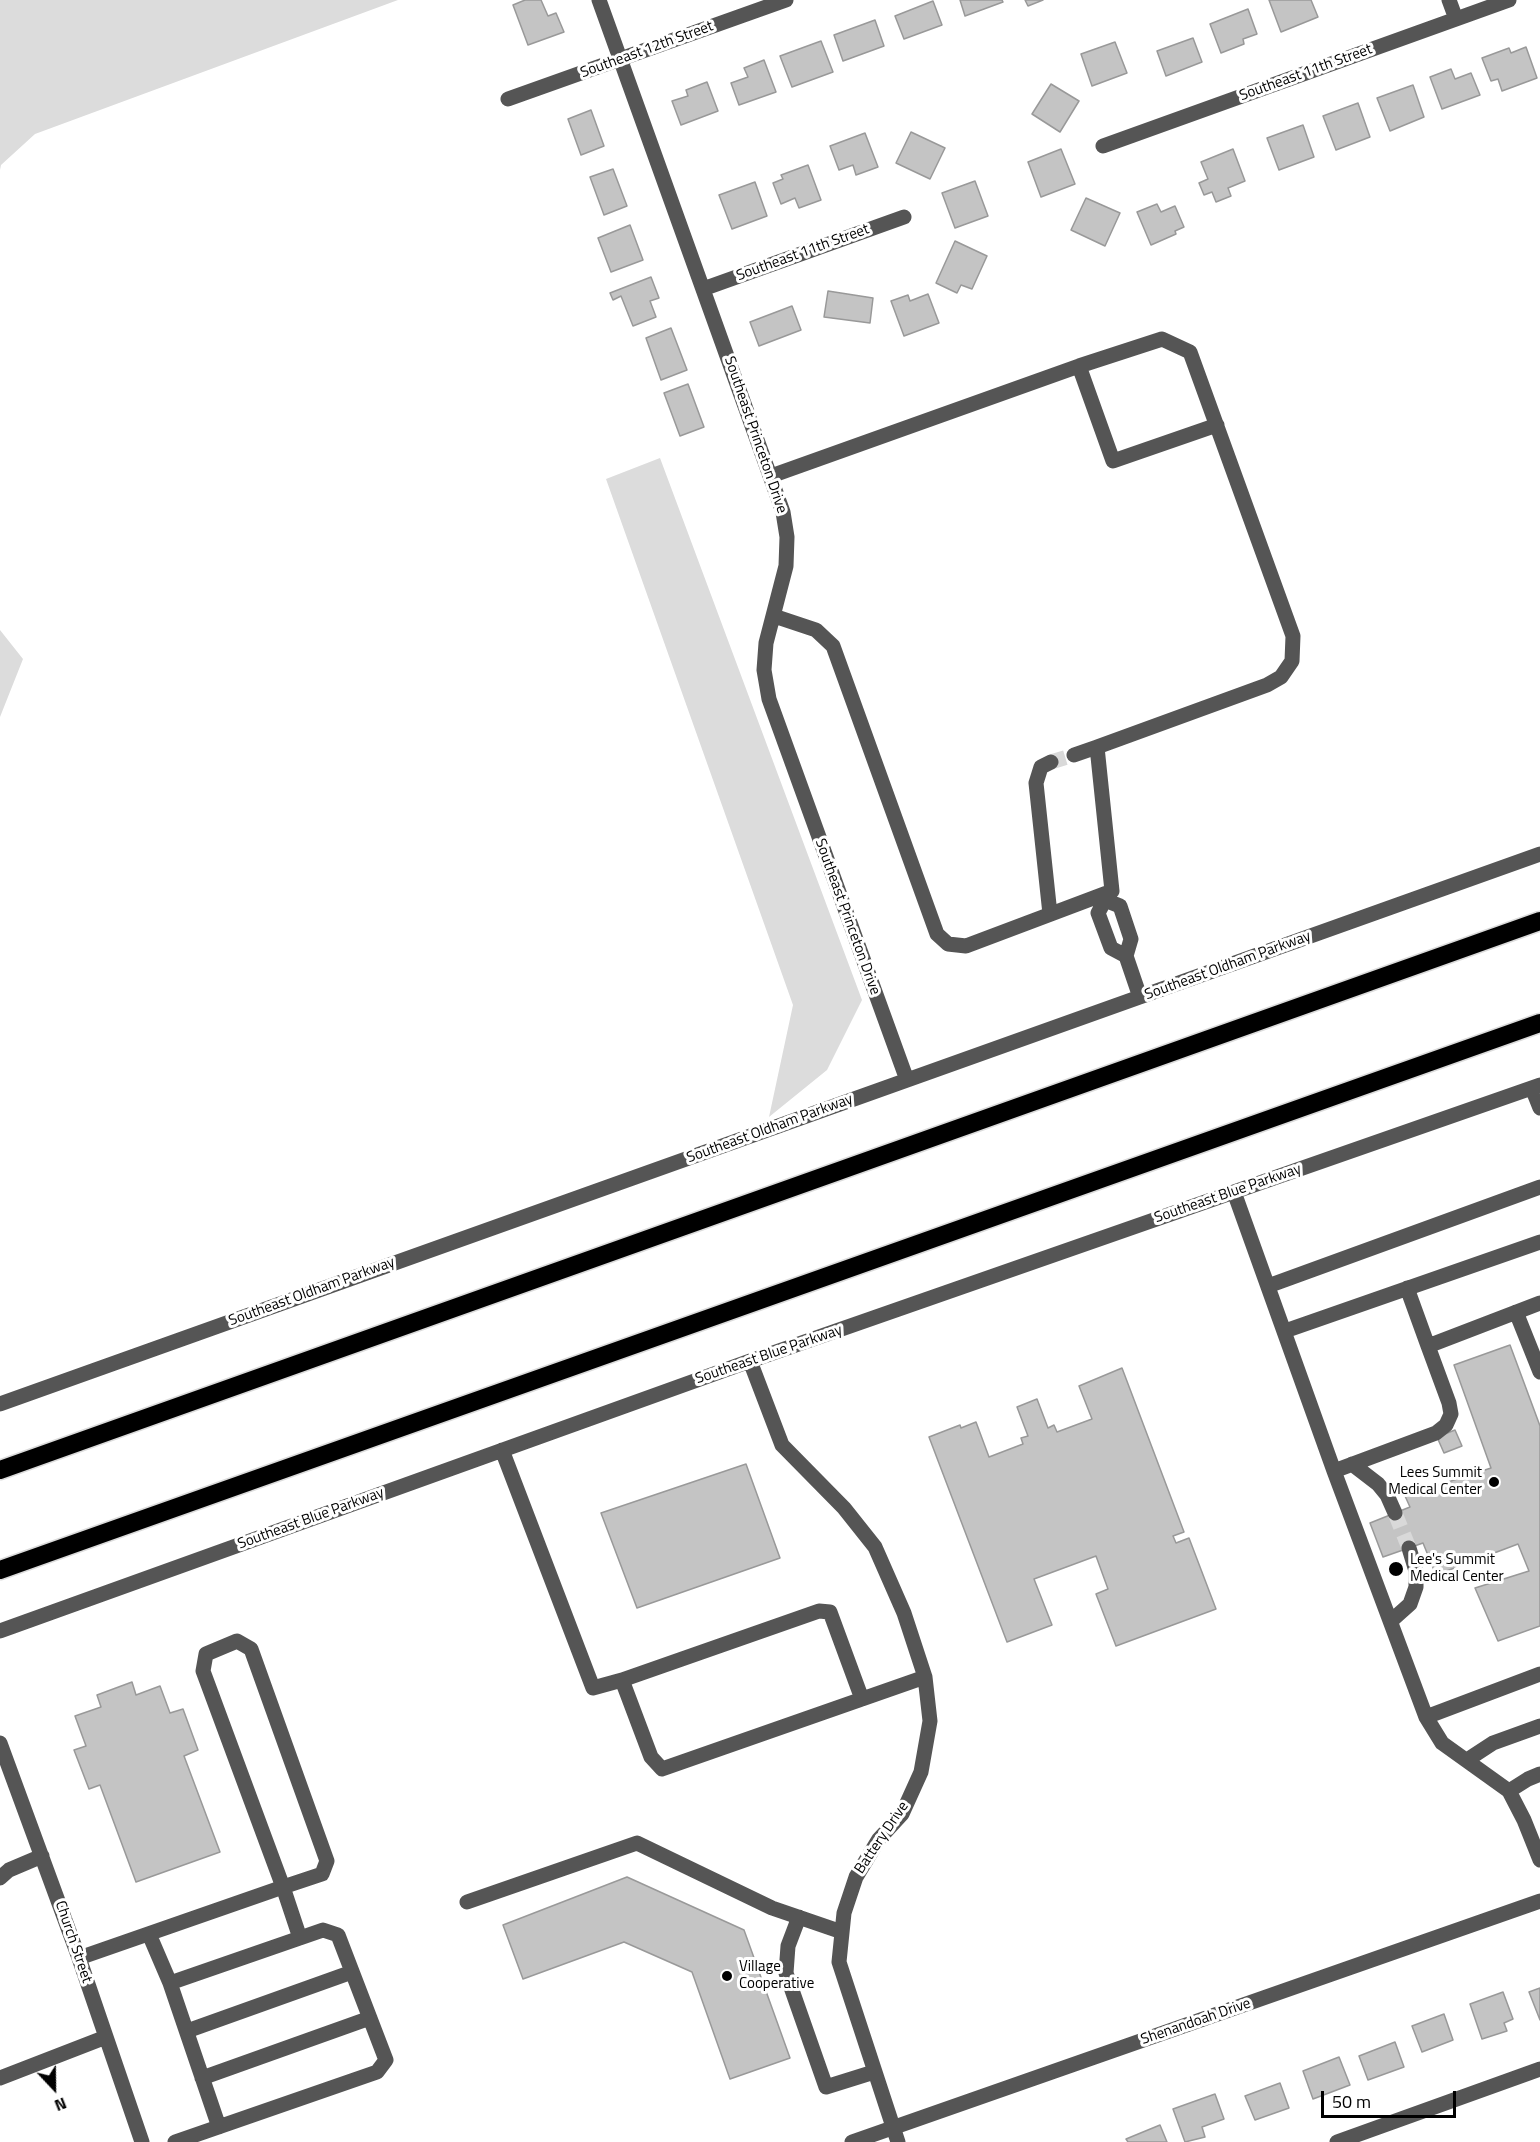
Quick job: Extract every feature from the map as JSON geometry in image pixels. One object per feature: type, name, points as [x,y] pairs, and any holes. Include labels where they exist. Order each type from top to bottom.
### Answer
[{"type":"highway","points":[[0,1470],[1540,921]]},
{"type":"highway","points":[[0,1570],[1540,1023]]},
{"type":"street","name":"Southeast Princeton Drive","points":[[599,0],[783,512],[787,537],[786,566],[766,643],[764,670],[769,699],[907,1080]]},
{"type":"street","name":"Southeast 12th Street","points":[[508,99],[786,0]]},
{"type":"street","points":[[1449,0],[1456,19]]},
{"type":"street","name":"Southeast 11th Street","points":[[1103,146],[1509,0]]},
{"type":"street","name":"Southeast 11th Street","points":[[703,289],[904,217]]},
{"type":"street","points":[[771,476],[1079,366],[1162,339],[1190,352],[1293,636],[1292,662],[1281,677],[1267,685],[1074,755]]},
{"type":"street","points":[[1079,366],[1113,461],[1217,425]]},
{"type":"street","points":[[774,616],[816,630],[833,646],[936,934],[948,944],[966,946],[1050,914],[1105,897],[1112,891],[1097,747]]},
{"type":"street","points":[[1050,914],[1036,783],[1041,767],[1052,762]]},
{"type":"street","name":"Southeast Oldham Parkway","points":[[0,1404],[1540,854]]},
{"type":"street","points":[[1105,897],[1098,913],[1111,948],[1126,956]]},
{"type":"street","points":[[1105,897],[1120,906],[1124,917],[1131,939],[1126,956],[1140,997]]},
{"type":"street","points":[[1536,1086],[1540,1108]]},
{"type":"street","name":"Southeast Blue Parkway","points":[[0,1631],[750,1361],[1536,1086]]},
{"type":"street","points":[[1268,1286],[1540,1186]]},
{"type":"street","points":[[1234,1192],[1334,1471],[1426,1717],[1442,1743],[1509,1791],[1540,1860]]},
{"type":"street","points":[[1285,1331],[1540,1242]]},
{"type":"street","points":[[1334,1471],[1436,1432],[1446,1425],[1451,1414],[1407,1288]]},
{"type":"street","points":[[1428,1346],[1540,1303]]},
{"type":"street","points":[[1516,1312],[1540,1372]]},
{"type":"street","name":"Battery Drive","points":[[750,1361],[782,1445],[844,1508],[875,1547],[904,1613],[925,1677],[930,1721],[921,1772],[902,1814],[879,1839],[856,1877],[844,1913],[839,1962],[895,2135]]},
{"type":"street","points":[[502,1450],[593,1688],[819,1611],[830,1612],[862,1699]]},
{"type":"street","points":[[1352,1464],[1382,1489],[1395,1513]]},
{"type":"street","points":[[1391,1621],[1410,1604],[1416,1587],[1416,1571],[1409,1548]]},
{"type":"street","points":[[79,1958],[283,1887],[322,1874],[327,1861],[251,1649],[237,1641],[206,1654],[203,1671],[283,1887],[300,1938]]},
{"type":"street","points":[[1426,1717],[1540,1674]]},
{"type":"street","points":[[622,1680],[651,1757],[662,1769],[925,1677]]},
{"type":"street","points":[[1467,1760],[1493,1743],[1540,1726]]},
{"type":"street","name":"Church Street","points":[[0,1743],[79,1958],[142,2142]]},
{"type":"street","points":[[1509,1791],[1540,1774]]},
{"type":"street","points":[[467,1902],[637,1843],[772,1908],[842,1932]]},
{"type":"street","points":[[0,1878],[9,1870],[42,1856]]},
{"type":"street","name":"Shenandoah Drive","points":[[852,2142],[895,2135],[1540,1901]]},
{"type":"street","points":[[799,1917],[788,1946],[786,1973],[826,2087],[874,2072]]},
{"type":"street","points":[[170,1983],[323,1930],[338,1935],[386,2060],[377,2072],[175,2142]]},
{"type":"street","points":[[149,1934],[170,1983],[219,2127]]},
{"type":"street","points":[[187,2031],[352,1972]]},
{"type":"street","points":[[202,2078],[370,2018]]},
{"type":"street","points":[[3,2074],[106,2037]]},
{"type":"street","points":[[1337,2142],[1540,2069]]},
{"type":"shaded area","points":[[0,0],[398,0],[35,134],[1,165],[0,170]]},
{"type":"shaded area","points":[[660,458],[862,1000],[827,1070],[769,1117],[793,1005],[606,479]]},
{"type":"shaded area","points":[[0,630],[23,659],[0,717]]},
{"type":"building","points":[[525,0],[541,0],[548,16],[556,13],[564,32],[528,45],[513,5]]},
{"type":"building","points":[[960,0],[1002,0],[1003,2],[965,16]]},
{"type":"building","points":[[1025,0],[1043,0],[1028,6]]},
{"type":"building","points":[[1269,0],[1311,0],[1318,17],[1281,32]]},
{"type":"building","points":[[933,1],[942,25],[904,39],[895,16]]},
{"type":"building","points":[[1248,9],[1257,34],[1243,39],[1244,44],[1221,53],[1210,24]]},
{"type":"building","points":[[875,20],[884,46],[843,61],[834,35]]},
{"type":"building","points":[[1193,38],[1202,62],[1166,76],[1157,51]]},
{"type":"building","points":[[821,41],[833,72],[792,87],[780,56]]},
{"type":"building","points":[[1115,42],[1127,73],[1092,86],[1081,54]]},
{"type":"building","points":[[1526,47],[1537,78],[1502,91],[1498,79],[1491,81],[1482,58],[1509,48],[1511,53]]},
{"type":"building","points":[[764,60],[776,92],[739,105],[731,83],[748,77],[744,68]]},
{"type":"building","points":[[1451,69],[1455,79],[1471,73],[1480,95],[1442,109],[1430,77]]},
{"type":"building","points":[[707,82],[718,111],[681,125],[672,101],[688,96],[686,90]]},
{"type":"building","points":[[1051,84],[1079,101],[1060,132],[1032,114]]},
{"type":"building","points":[[1413,85],[1424,117],[1390,131],[1377,98]]},
{"type":"building","points":[[1358,103],[1370,137],[1336,150],[1323,116]]},
{"type":"building","points":[[591,110],[604,146],[581,155],[568,119]]},
{"type":"building","points":[[1303,125],[1314,157],[1279,170],[1267,138]]},
{"type":"building","points":[[911,132],[945,148],[930,179],[896,163]]},
{"type":"building","points":[[865,133],[878,167],[856,175],[853,165],[839,170],[830,146]]},
{"type":"building","points":[[1061,149],[1075,184],[1041,197],[1028,162]]},
{"type":"building","points":[[1233,149],[1245,181],[1228,188],[1231,196],[1216,202],[1212,192],[1204,195],[1199,183],[1208,179],[1201,162]]},
{"type":"building","points":[[808,165],[821,200],[799,208],[795,198],[781,204],[773,183],[783,179],[781,175]]},
{"type":"building","points":[[613,169],[627,206],[604,215],[590,177]]},
{"type":"building","points":[[975,181],[988,216],[955,228],[942,193]]},
{"type":"building","points":[[755,182],[767,216],[732,229],[719,195]]},
{"type":"building","points":[[1086,198],[1120,213],[1105,246],[1071,230]]},
{"type":"building","points":[[1157,204],[1161,212],[1175,206],[1184,227],[1175,231],[1176,234],[1151,245],[1137,212]]},
{"type":"building","points":[[630,225],[643,260],[611,272],[598,238]]},
{"type":"building","points":[[955,241],[987,256],[972,289],[961,285],[957,293],[936,283]]},
{"type":"building","points":[[651,277],[659,298],[650,301],[656,317],[633,326],[621,296],[613,300],[610,293]]},
{"type":"building","points":[[828,291],[873,298],[870,323],[824,317]]},
{"type":"building","points":[[928,294],[939,323],[904,336],[891,301],[908,295],[910,301]]},
{"type":"building","points":[[792,306],[801,330],[759,346],[750,322]]},
{"type":"building","points":[[671,328],[687,370],[661,380],[646,338]]},
{"type":"building","points":[[688,384],[704,427],[680,436],[664,393]]},
{"type":"building","name":"Lees Summit Medical Center","points":[[1510,1345],[1540,1426],[1540,1626],[1498,1641],[1475,1588],[1529,1571],[1518,1544],[1436,1575],[1423,1543],[1383,1557],[1370,1523],[1410,1507],[1405,1496],[1491,1468],[1454,1365]]},
{"type":"building","points":[[1122,1368],[1184,1532],[1173,1536],[1176,1543],[1189,1538],[1216,1609],[1116,1646],[1096,1594],[1108,1589],[1096,1556],[1034,1579],[1052,1625],[1007,1642],[929,1437],[960,1425],[961,1428],[976,1422],[989,1457],[1023,1444],[1021,1438],[1028,1436],[1017,1407],[1037,1399],[1048,1428],[1054,1425],[1057,1432],[1092,1419],[1079,1386]]},
{"type":"building","points":[[1455,1430],[1462,1446],[1444,1453],[1437,1437]]},
{"type":"building","points":[[746,1464],[780,1558],[637,1608],[601,1513]]},
{"type":"building","points":[[132,1682],[136,1695],[160,1686],[170,1713],[183,1709],[198,1750],[184,1756],[220,1852],[136,1882],[100,1785],[89,1789],[74,1750],[86,1746],[75,1716],[101,1707],[97,1695]]},
{"type":"building","name":"Village Cooperative","points":[[627,1877],[744,1930],[790,2058],[730,2079],[692,1972],[624,1942],[523,1979],[503,1925]]},
{"type":"building","points":[[1540,1988],[1540,2020],[1529,1992]]},
{"type":"building","points":[[1503,1992],[1513,2019],[1504,2023],[1507,2031],[1482,2039],[1470,2004]]},
{"type":"building","points":[[1444,2014],[1453,2040],[1422,2052],[1412,2026]]},
{"type":"building","points":[[1395,2042],[1404,2067],[1368,2080],[1359,2056]]},
{"type":"building","points":[[1339,2057],[1350,2085],[1313,2099],[1303,2071]]},
{"type":"building","points":[[1280,2083],[1289,2108],[1255,2120],[1245,2096]]},
{"type":"building","points":[[1215,2094],[1224,2119],[1202,2127],[1205,2137],[1185,2142],[1173,2109]]},
{"type":"building","points":[[1160,2125],[1167,2142],[1128,2142],[1126,2139]]},
{"type":"tunnel","points":[[1051,762],[1074,755]]},
{"type":"tunnel","points":[[1395,1513],[1409,1548]]},
{"type":"place","name":"Lees Summit Medical Center","points":[[1494,1482]]},
{"type":"place","name":"Lee's Summit Medical Center","points":[[1396,1569]]},
{"type":"place","name":"Village Cooperative","points":[[727,1976]]}]
